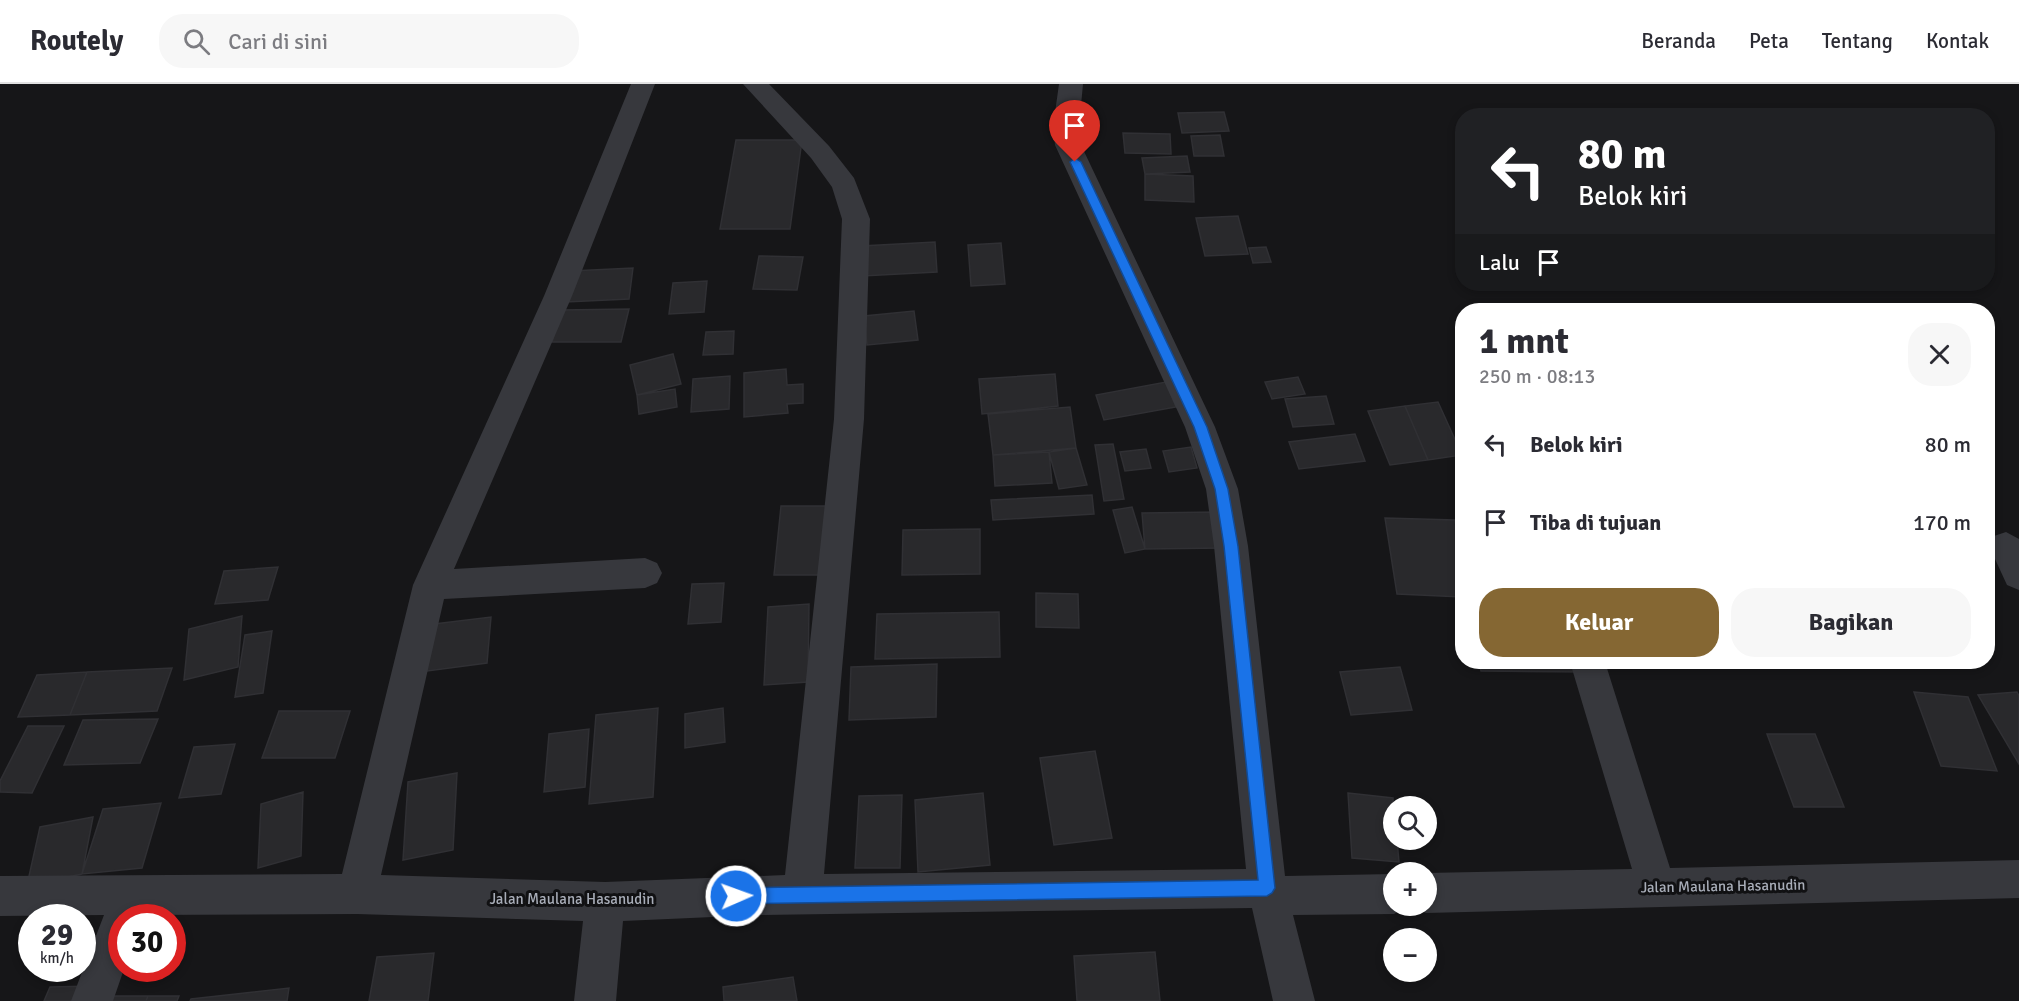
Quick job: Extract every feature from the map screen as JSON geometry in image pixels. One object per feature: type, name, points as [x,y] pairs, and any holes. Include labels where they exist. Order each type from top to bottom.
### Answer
[{"type":"street","points":[[357,894],[430,585],[558,296],[642,84]]},
{"type":"street","points":[[755,84],[820,152],[845,184],[856,219],[849,419],[803,895]]},
{"type":"street","points":[[1071,84],[1066,127],[1068,145],[1200,427],[1222,489],[1231,546],[1267,888],[1294,1001]]},
{"type":"street","points":[[2006,546],[2019,575]]},
{"type":"street","points":[[430,585],[645,573]]},
{"type":"street","points":[[1590,669],[1657,888]]},
{"type":"street","name":"Jalan Maulana Hasanudin","points":[[1437,893],[2019,879]]},
{"type":"street","name":"Jalan Maulana Hasanudin","points":[[186,907],[357,894],[605,902],[803,895],[1267,888],[1284,896],[1383,894]]},
{"type":"street","name":"Jalan Maulana Hasanudin","points":[[0,896],[108,909]]},
{"type":"street","points":[[595,1001],[605,902]]},
{"type":"street","points":[[93,1001],[108,959]]},
{"type":"building","points":[[1224,112],[1229,131],[1182,133],[1178,113]]},
{"type":"building","points":[[1123,133],[1170,134],[1171,154],[1125,153]]},
{"type":"building","points":[[1220,135],[1224,156],[1194,156],[1191,136]]},
{"type":"building","points":[[736,140],[802,140],[790,229],[720,229]]},
{"type":"building","points":[[1187,156],[1190,172],[1145,174],[1142,158]]},
{"type":"building","points":[[1145,174],[1193,176],[1194,202],[1145,200]]},
{"type":"building","points":[[1238,216],[1248,254],[1205,256],[1196,218]]},
{"type":"building","points":[[935,242],[937,272],[862,276],[861,246]]},
{"type":"building","points":[[1001,243],[1005,284],[971,286],[968,245]]},
{"type":"building","points":[[1266,247],[1271,262],[1253,263],[1249,248]]},
{"type":"building","points":[[759,256],[803,257],[797,290],[753,289]]},
{"type":"building","points":[[633,268],[629,299],[566,302],[571,271]]},
{"type":"building","points":[[707,281],[704,312],[669,314],[673,283]]},
{"type":"building","points":[[629,309],[621,342],[552,342],[561,310]]},
{"type":"building","points":[[914,311],[918,340],[867,345],[864,316]]},
{"type":"building","points":[[734,331],[733,354],[703,355],[706,332]]},
{"type":"building","points":[[673,354],[681,384],[637,395],[630,365]]},
{"type":"building","points":[[786,369],[787,385],[803,384],[803,403],[787,404],[788,413],[744,417],[744,373]]},
{"type":"building","points":[[1055,374],[1058,406],[982,414],[979,379]]},
{"type":"building","points":[[730,376],[729,409],[691,412],[693,379]]},
{"type":"building","points":[[1298,377],[1305,394],[1272,399],[1265,382]]},
{"type":"building","points":[[1166,382],[1176,407],[1104,420],[1096,395]]},
{"type":"building","points":[[675,389],[677,407],[639,414],[637,395]]},
{"type":"building","points":[[1326,396],[1334,424],[1293,427],[1285,399]]},
{"type":"building","points":[[1438,402],[1455,440],[1455,456],[1428,460],[1405,406]]},
{"type":"building","points":[[1405,406],[1428,460],[1390,465],[1368,411]]},
{"type":"building","points":[[1070,407],[1076,448],[993,455],[988,414]]},
{"type":"building","points":[[1355,434],[1365,461],[1299,469],[1289,442]]},
{"type":"building","points":[[1113,444],[1124,499],[1104,501],[1095,445]]},
{"type":"building","points":[[1191,447],[1197,468],[1169,472],[1163,451]]},
{"type":"building","points":[[1076,448],[1087,485],[1059,489],[1049,452]]},
{"type":"building","points":[[1146,449],[1151,468],[1125,471],[1120,452]]},
{"type":"building","points":[[1049,452],[1052,483],[995,486],[993,455]]},
{"type":"building","points":[[1092,495],[1094,514],[993,520],[991,500]]},
{"type":"building","points":[[781,506],[830,506],[824,575],[774,575]]},
{"type":"building","points":[[1132,507],[1145,549],[1125,553],[1113,510]]},
{"type":"building","points":[[1218,512],[1223,548],[1145,549],[1142,513]]},
{"type":"building","points":[[1385,518],[1455,520],[1455,597],[1397,594]]},
{"type":"building","points":[[980,529],[980,574],[902,575],[903,530]]},
{"type":"building","points":[[278,567],[268,600],[215,604],[224,571]]},
{"type":"building","points":[[724,583],[721,622],[688,624],[692,584]]},
{"type":"building","points":[[1036,593],[1078,594],[1079,628],[1036,627]]},
{"type":"building","points":[[809,604],[808,682],[764,685],[768,607]]},
{"type":"building","points":[[999,612],[1000,657],[875,659],[877,614]]},
{"type":"building","points":[[242,616],[238,667],[184,680],[189,629]]},
{"type":"building","points":[[491,617],[487,663],[420,672],[426,625]]},
{"type":"building","points":[[272,631],[263,693],[235,697],[245,635]]},
{"type":"building","points":[[937,664],[936,717],[849,720],[851,667]]},
{"type":"building","points":[[1400,667],[1412,710],[1351,715],[1340,672]]},
{"type":"building","points":[[172,668],[157,711],[70,715],[87,672]]},
{"type":"building","points":[[1481,669],[1585,669],[1586,672],[1481,671]]},
{"type":"building","points":[[87,672],[70,715],[18,717],[37,675]]},
{"type":"building","points":[[1914,692],[1968,697],[1997,771],[1941,766]]},
{"type":"building","points":[[2017,692],[2019,696],[2019,764],[1978,695]]},
{"type":"building","points":[[658,708],[653,797],[589,804],[596,715]]},
{"type":"building","points":[[723,708],[725,742],[685,748],[685,714]]},
{"type":"building","points":[[279,711],[350,711],[335,758],[262,758]]},
{"type":"building","points":[[158,719],[140,763],[64,765],[83,720]]},
{"type":"building","points":[[28,726],[64,726],[32,793],[0,792],[0,781]]},
{"type":"building","points":[[589,729],[585,787],[544,792],[549,734]]},
{"type":"building","points":[[1767,734],[1815,734],[1844,807],[1794,807]]},
{"type":"building","points":[[235,744],[221,794],[179,798],[194,747]]},
{"type":"building","points":[[1095,751],[1112,838],[1054,845],[1040,758]]},
{"type":"building","points":[[457,773],[453,850],[403,860],[408,782]]},
{"type":"building","points":[[303,792],[301,856],[258,868],[261,804]]},
{"type":"building","points":[[983,793],[990,865],[918,872],[915,800]]},
{"type":"building","points":[[1348,793],[1383,797],[1383,850],[1398,850],[1399,862],[1352,858]]},
{"type":"building","points":[[902,795],[900,868],[855,868],[859,796]]},
{"type":"building","points":[[161,803],[142,868],[82,874],[103,809]]},
{"type":"building","points":[[93,817],[82,874],[27,885],[40,827]]},
{"type":"building","points":[[1155,952],[1160,1001],[1077,1001],[1074,956]]},
{"type":"building","points":[[434,953],[428,1001],[369,1001],[377,957]]},
{"type":"building","points":[[793,977],[797,1001],[724,1001],[723,987]]},
{"type":"building","points":[[92,986],[86,1001],[44,1001],[50,987]]},
{"type":"building","points":[[289,988],[287,1001],[190,1001],[191,999]]},
{"type":"building","points":[[106,996],[148,996],[146,1001],[104,1001]]},
{"type":"building","points":[[148,996],[179,996],[177,1001],[146,1001]]},
{"type":"route","points":[[736,896],[1267,888],[1231,546],[1222,489],[1200,427],[1075,162]]}]
